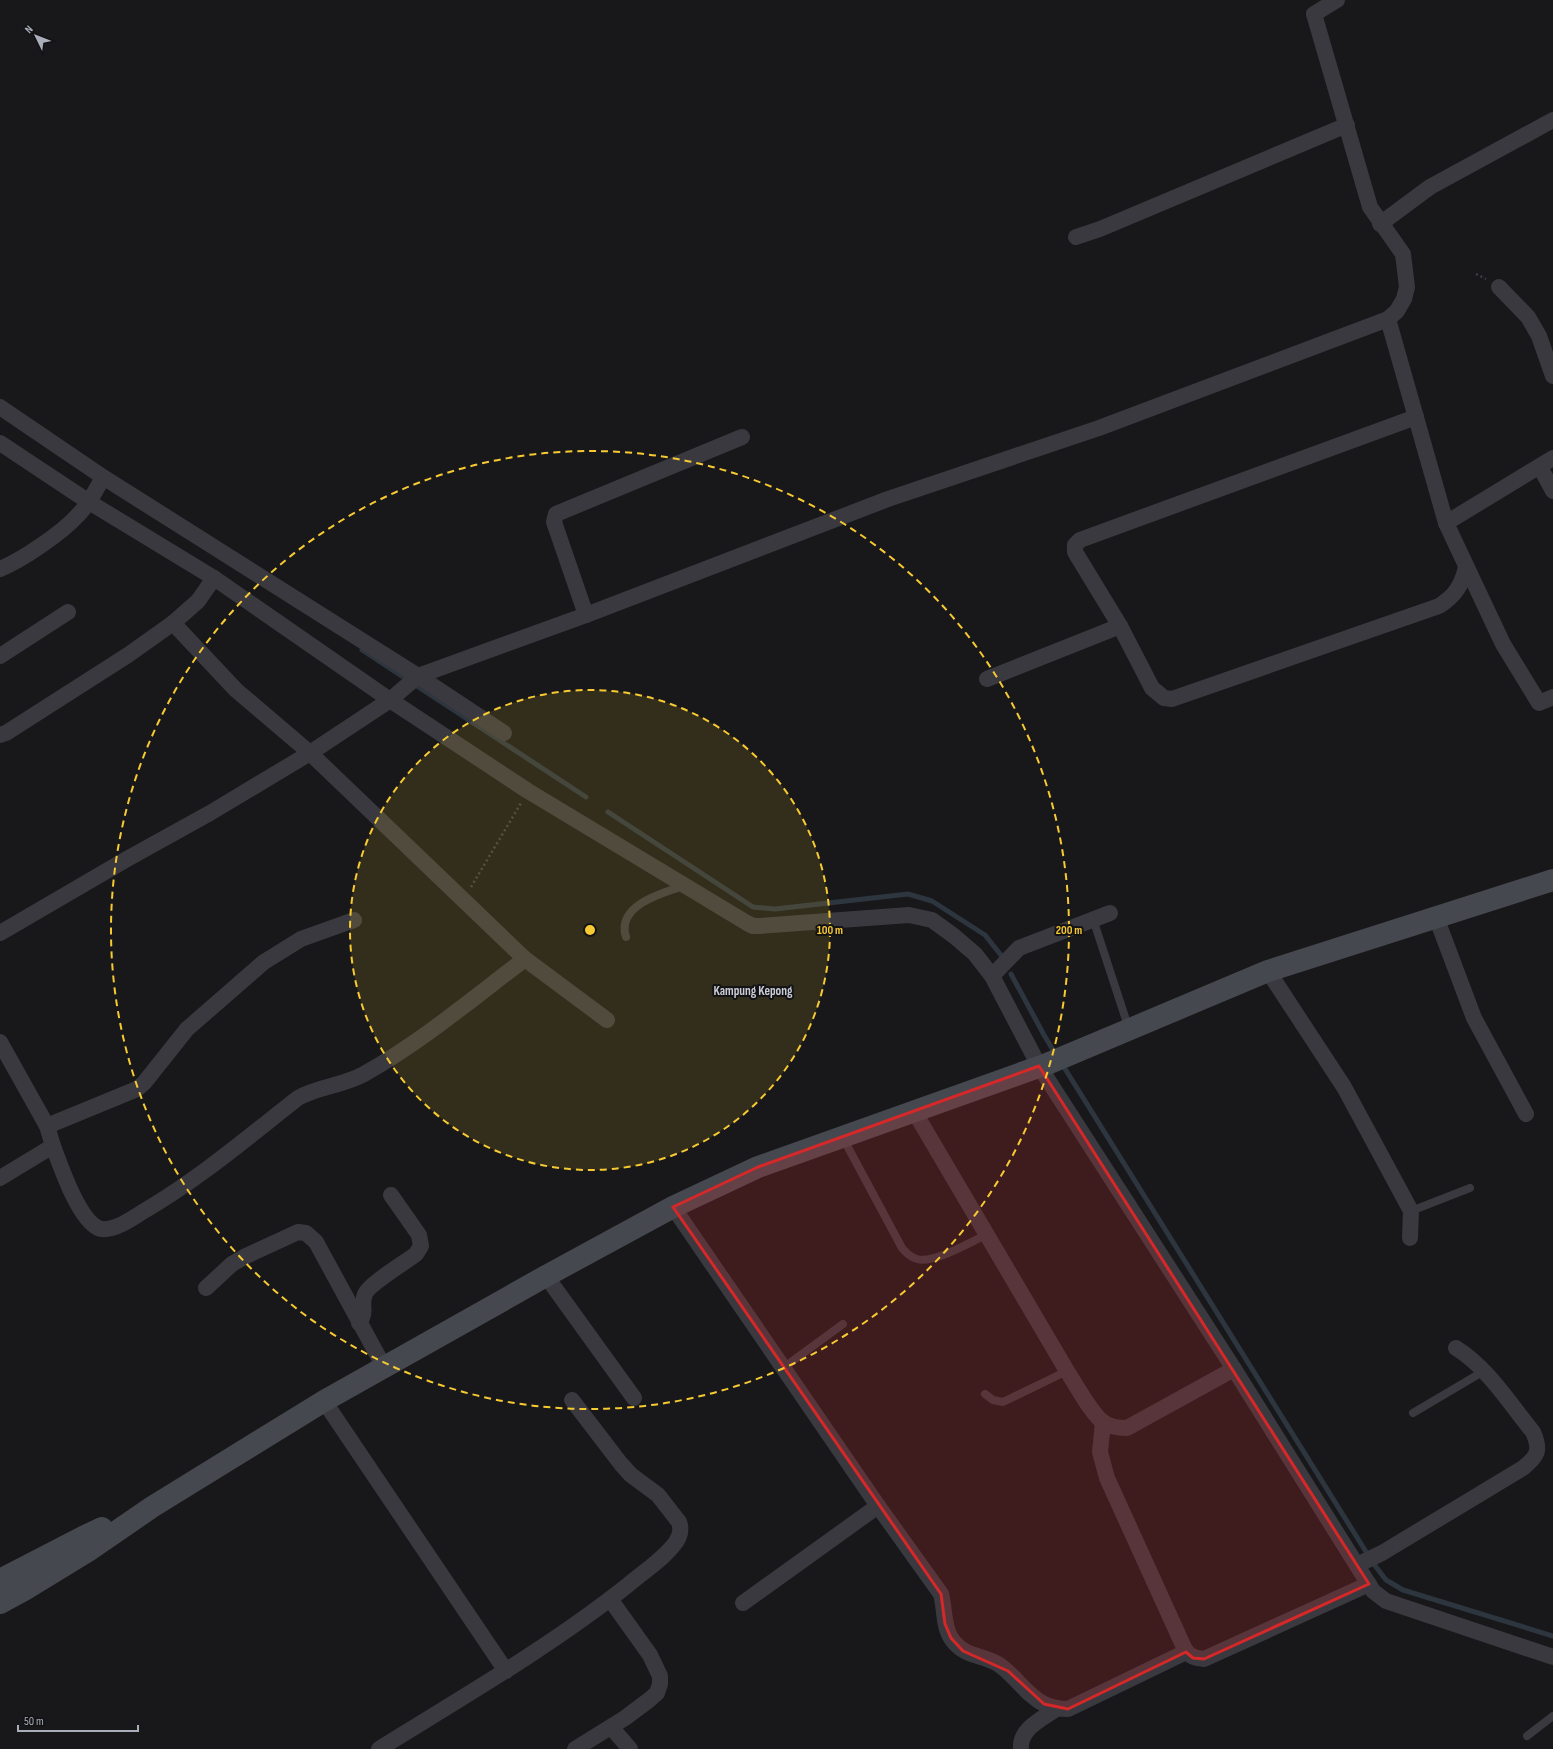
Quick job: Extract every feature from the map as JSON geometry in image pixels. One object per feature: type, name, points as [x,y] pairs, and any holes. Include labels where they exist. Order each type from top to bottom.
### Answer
[{"type":"main road","points":[[0,1603],[91,1549],[152,1507],[324,1401],[546,1276],[673,1207],[758,1167],[1043,1065],[1268,971],[1553,880]]},
{"type":"main road","points":[[24,1590],[9,1587],[0,1579],[83,1537],[152,1507]]},
{"type":"street","points":[[0,933],[127,859],[210,813],[310,753],[392,698],[415,678],[586,615],[888,499],[1099,428],[1388,319],[1396,311],[1404,299],[1407,287],[1403,254],[1380,224],[1370,207],[1314,14],[1337,0]]},
{"type":"street","points":[[1380,224],[1430,187],[1553,120]]},
{"type":"street","points":[[1076,237],[1108,226],[1347,125]]},
{"type":"street","points":[[1499,287],[1528,318],[1539,336],[1553,376]]},
{"type":"street","points":[[1388,319],[1446,523],[1503,644],[1539,703],[1553,697]]},
{"type":"street","points":[[0,407],[103,478],[415,678],[504,732]]},
{"type":"street","points":[[1416,417],[1077,542],[1074,552],[1120,626],[1152,688],[1164,698],[1172,699],[1440,606],[1450,599],[1459,589],[1464,578],[1466,567]]},
{"type":"street","points":[[586,615],[554,522],[556,514],[742,437]]},
{"type":"street","points":[[0,443],[214,578],[528,791],[753,926],[909,914],[932,920],[975,954],[992,976],[1043,1065],[1234,1368],[1361,1564],[1373,1590],[1386,1601],[1553,1657]]},
{"type":"street","points":[[1446,523],[1553,458]]},
{"type":"street","points":[[1540,467],[1553,491]]},
{"type":"street","points":[[0,569],[14,563],[64,528],[78,516],[90,501],[103,478]]},
{"type":"street","points":[[0,735],[6,733],[128,655],[173,623],[198,601],[214,578]]},
{"type":"street","points":[[0,656],[68,612]]},
{"type":"street","points":[[173,623],[236,690],[310,753],[525,959],[607,1020]]},
{"type":"street","points":[[987,679],[1120,626]]},
{"type":"street","points":[[992,976],[1019,948],[1110,913]]},
{"type":"street","points":[[1436,917],[1474,1018],[1526,1114]]},
{"type":"street","points":[[47,1126],[137,1088],[144,1083],[187,1029],[264,962],[301,940],[354,920]]},
{"type":"street","points":[[0,1042],[47,1126],[67,1182],[81,1210],[98,1228],[113,1228],[152,1206],[184,1185],[306,1093],[336,1086],[362,1076],[409,1047],[525,959]]},
{"type":"street","points":[[1268,971],[1344,1087],[1411,1211],[1410,1238]]},
{"type":"street","points":[[914,1111],[1067,1371],[1093,1411],[1103,1422],[1116,1428],[1127,1428],[1234,1368]]},
{"type":"street","points":[[0,1178],[53,1146]]},
{"type":"street","points":[[359,1323],[364,1316],[364,1298],[369,1288],[416,1254],[421,1246],[419,1235],[392,1195]]},
{"type":"street","points":[[673,1207],[878,1506],[941,1594],[945,1609],[945,1624],[951,1638],[963,1651],[973,1656],[996,1663],[1008,1672],[1032,1696],[1044,1704],[1056,1709],[1068,1709],[1186,1652]]},
{"type":"street","points":[[206,1288],[232,1264],[246,1256],[298,1232],[306,1233],[316,1242],[384,1368]]},
{"type":"street","points":[[546,1276],[634,1398]]},
{"type":"street","points":[[1361,1564],[1382,1553],[1523,1468],[1535,1457],[1538,1447],[1533,1432],[1484,1371],[1471,1358],[1456,1348]]},
{"type":"street","points":[[379,1749],[506,1671],[610,1599],[664,1555],[676,1543],[681,1527],[679,1522],[658,1495],[631,1475],[621,1464],[572,1400]]},
{"type":"street","points":[[324,1401],[506,1671]]},
{"type":"street","points":[[1103,1422],[1100,1452],[1107,1478],[1186,1652],[1193,1658],[1204,1659],[1369,1584]]},
{"type":"street","points":[[743,1603],[878,1506]]},
{"type":"street","points":[[576,1749],[611,1727],[649,1700],[657,1693],[660,1684],[660,1676],[650,1655],[610,1599]]},
{"type":"street","points":[[1021,1749],[1021,1742],[1028,1730],[1056,1709]]},
{"type":"street","points":[[611,1727],[630,1749]]},
{"type":"lane","points":[[626,937],[624,929],[625,921],[631,912],[640,905],[662,893],[686,886]]},
{"type":"lane","points":[[1094,919],[1129,1030]]},
{"type":"lane","points":[[842,1138],[902,1248],[908,1255],[917,1259],[935,1258],[986,1235]]},
{"type":"lane","points":[[1411,1211],[1470,1188]]},
{"type":"lane","points":[[783,1368],[844,1324]]},
{"type":"lane","points":[[985,1394],[994,1400],[1003,1402],[1067,1371]]},
{"type":"lane","points":[[1413,1413],[1484,1371]]},
{"type":"lane","points":[[1527,1736],[1553,1716]]},
{"type":"path","points":[[463,901],[528,791]]},
{"type":"highlighted area","points":[[1039,1066],[1369,1584],[1204,1659],[1193,1658],[1186,1652],[1068,1709],[1044,1704],[1008,1671],[963,1651],[951,1638],[945,1624],[941,1594],[673,1207],[758,1167]]},
{"type":"waterway","points":[[362,650],[586,797]]},
{"type":"waterway","points":[[608,812],[753,907],[775,909],[908,894],[932,901],[985,935],[1004,959]]},
{"type":"waterway","points":[[1011,974],[1056,1055]]},
{"type":"waterway","points":[[1062,1064],[1373,1563],[1386,1580],[1403,1590],[1553,1636]]},
{"type":"district","name":"Kampung Kepong","points":[[753,991]]}]
